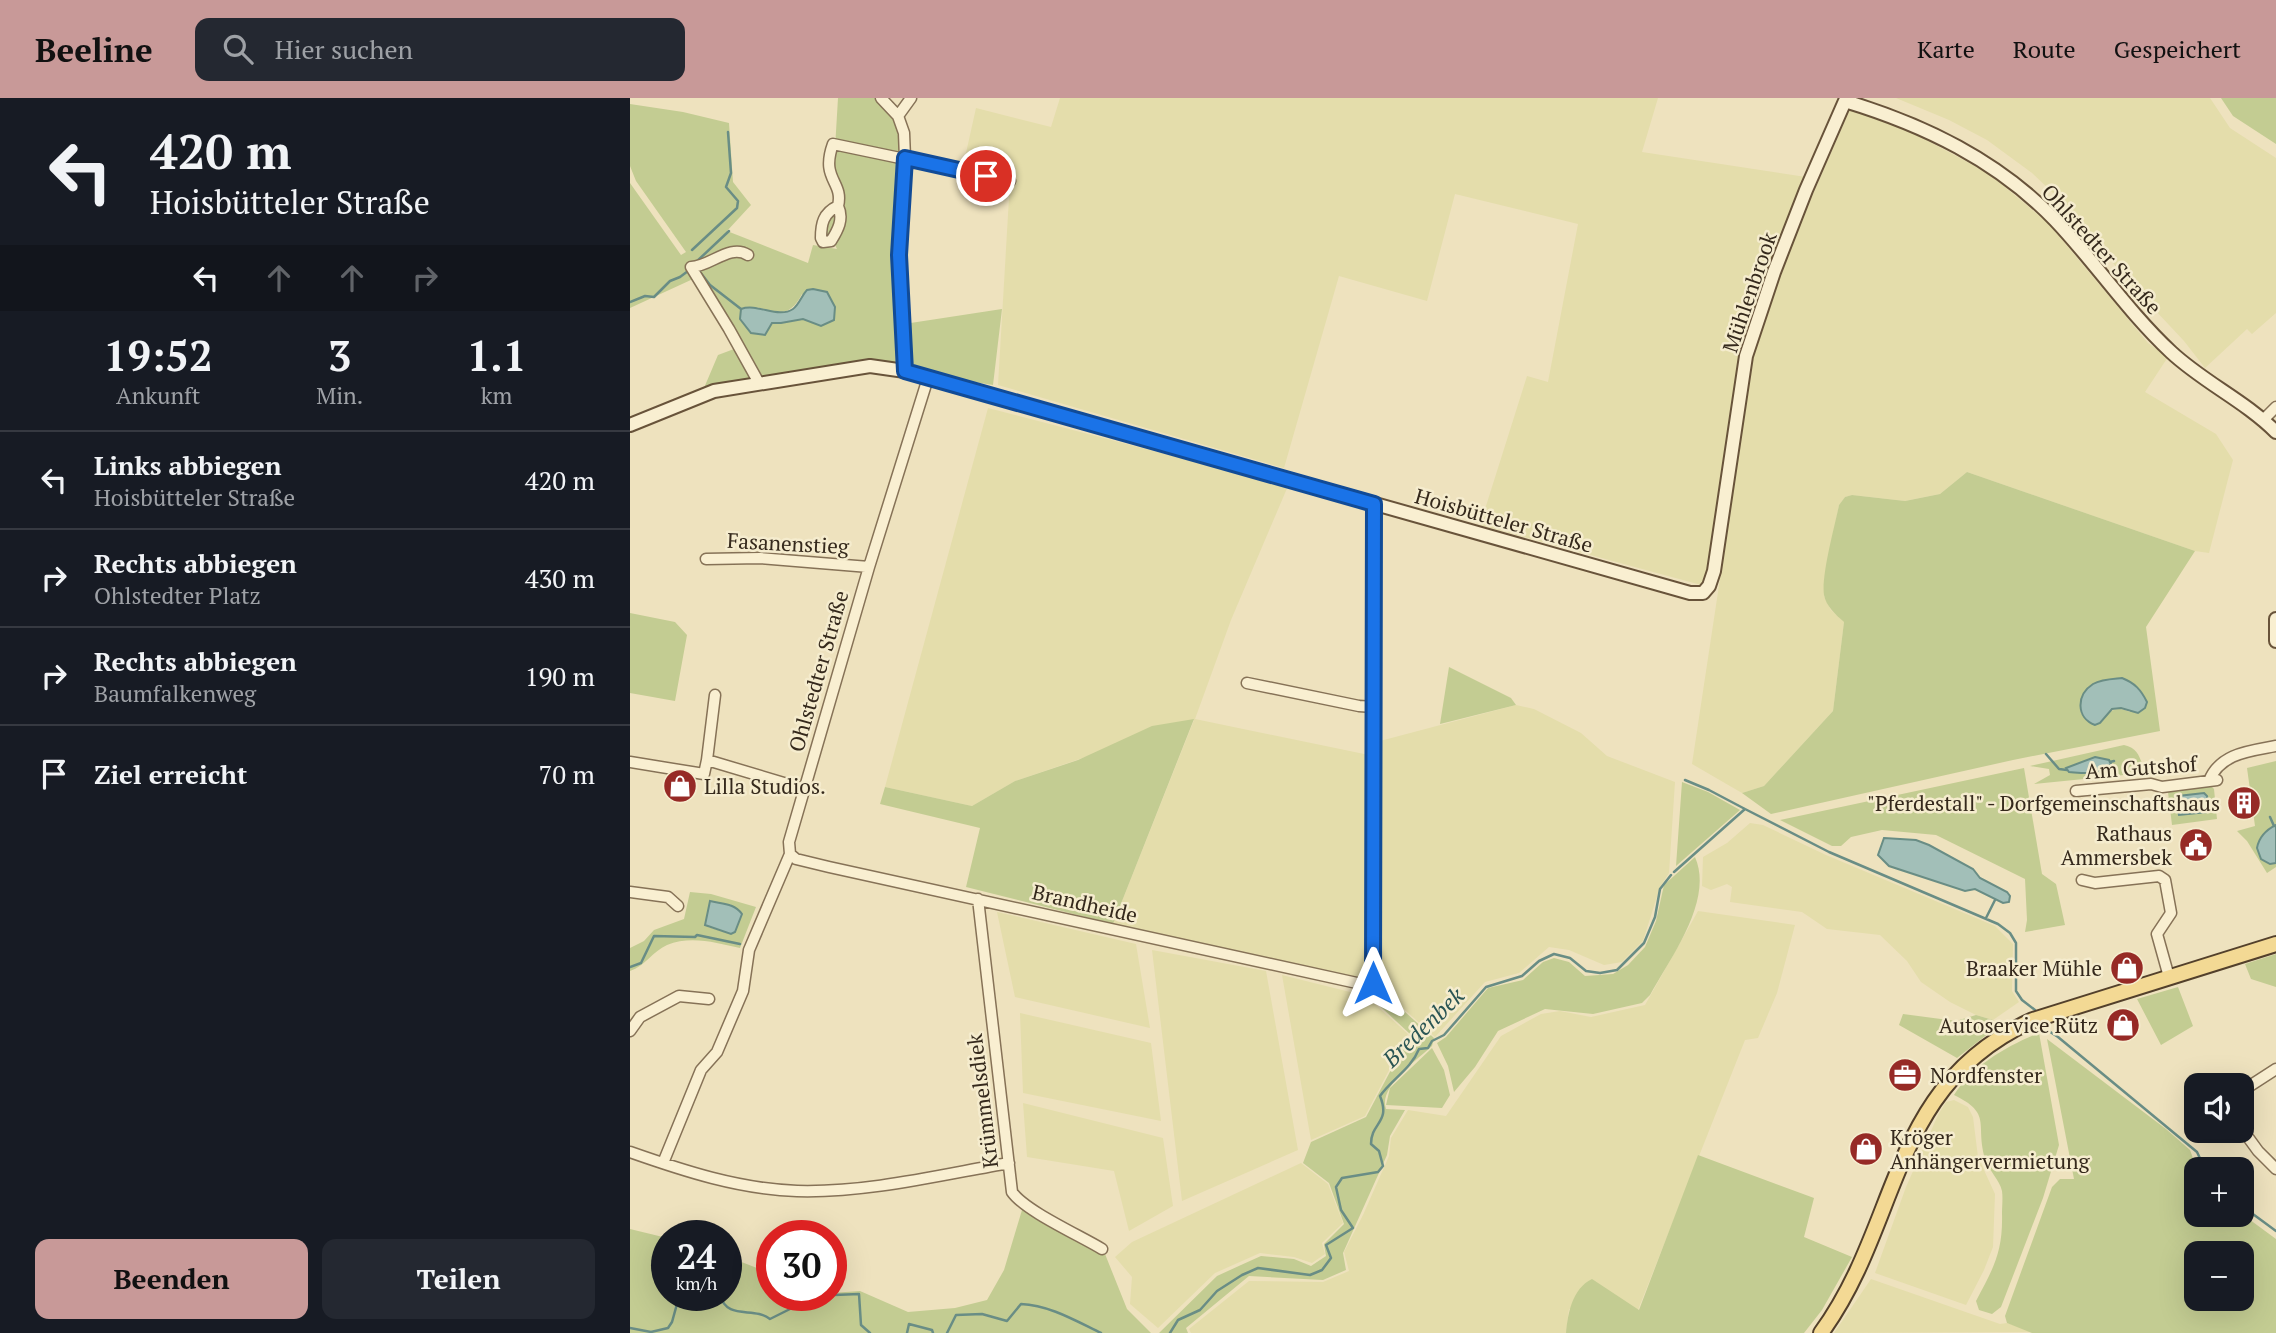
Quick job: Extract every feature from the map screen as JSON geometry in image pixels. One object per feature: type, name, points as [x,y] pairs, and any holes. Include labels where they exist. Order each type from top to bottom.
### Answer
[{"type":"main road","points":[[1821,1333],[1842,1303],[1856,1276],[1906,1151],[1927,1110],[1948,1082],[1970,1061],[2002,1037],[2039,1018],[2276,944]]},
{"type":"street","points":[[881,98],[898,116],[904,133],[899,255],[905,371]]},
{"type":"street","points":[[898,116],[911,98]]},
{"type":"street","name":"Ohlstedter Straße","points":[[1846,99],[1944,138],[1982,159],[2010,179],[2055,220],[2171,352],[2276,432]]},
{"type":"street","name":"Mühlenbrook","points":[[1706,590],[1714,570],[1746,356],[1774,272],[1846,99]]},
{"type":"street","points":[[838,206],[839,193],[828,166],[833,144],[1010,181]]},
{"type":"street","points":[[748,254],[735,251],[701,267],[691,267],[759,383]]},
{"type":"street","name":"Hoisbütteler Straße","points":[[630,425],[714,391],[870,366],[905,371],[1690,593],[1706,590]]},
{"type":"street","name":"Ohlstedter Straße","points":[[663,1163],[701,1070],[717,1052],[743,991],[749,950],[790,854],[789,842],[804,789],[928,378]]},
{"type":"street","points":[[2263,420],[2276,407]]},
{"type":"street","points":[[1247,683],[1374,707],[1374,504]]},
{"type":"street","name":"Fasanenstieg","points":[[706,559],[760,558],[869,567]]},
{"type":"street","points":[[2276,619],[2276,641]]},
{"type":"street","points":[[630,762],[704,774],[715,695]]},
{"type":"street","name":"Brandheide","points":[[790,854],[796,859],[1366,985],[1373,983],[1374,707]]},
{"type":"street","name":"Am Gutshof","points":[[2076,792],[2213,781],[2212,772],[2236,753],[2276,746]]},
{"type":"street","points":[[707,760],[804,789]]},
{"type":"street","points":[[2082,880],[2095,883],[2159,876],[2165,880],[2171,914],[2157,934],[2169,977]]},
{"type":"street","points":[[630,892],[668,897],[678,906]]},
{"type":"street","name":"Krümmelsdiek","points":[[978,898],[1012,1192],[1016,1198],[1102,1249]]},
{"type":"street","points":[[630,1031],[640,1017],[679,996],[709,999]]},
{"type":"street","points":[[2254,1083],[2276,1069]]},
{"type":"street","points":[[2252,1143],[2276,1169]]},
{"type":"street","points":[[630,1153],[736,1183],[796,1191],[865,1186],[1009,1163]]},
{"type":"shaded area","points":[[1060,98],[1658,98],[1642,152],[1806,177],[1739,374],[1705,586],[1480,525],[1527,376],[1548,382],[1578,224],[1455,194],[1427,301],[1339,276],[1284,468],[998,385],[1010,181],[962,171],[976,108],[1051,127]]},
{"type":"shaded area","points":[[1896,98],[2210,98],[2230,128],[2276,158],[2276,313],[2252,334],[2247,329],[2205,368],[2184,341],[2125,278],[2070,209],[2032,173],[1987,140],[1949,120]]},
{"type":"shaded area","points":[[1851,107],[1915,134],[1988,173],[2048,223],[2148,343],[2168,357],[2145,392],[2216,434],[2233,460],[2209,553],[2195,551],[1967,472],[1940,494],[1905,501],[1852,495],[1845,497],[1839,505],[1824,581],[1824,596],[1831,610],[1844,622],[1833,711],[1764,786],[1742,793],[1692,764],[1754,354],[1779,272]]},
{"type":"shaded area","points":[[988,408],[1288,486],[1231,620],[1195,719],[1369,755],[1365,984],[1113,924],[1194,720],[1015,781],[972,806],[885,787]]},
{"type":"shaded area","points":[[1516,705],[1534,709],[1581,733],[1607,756],[1675,782],[1669,873],[1660,887],[1643,941],[1622,962],[1604,965],[1569,950],[1549,947],[1519,973],[1485,982],[1435,1037],[1376,984],[1380,741]]},
{"type":"shaded area","points":[[1750,823],[1763,825],[1826,855],[1995,926],[2013,944],[2012,991],[2019,1002],[1993,1020],[1976,1015],[1950,1002],[1921,982],[1907,961],[1880,935],[1827,929],[1802,912],[1730,902],[1732,887],[1727,884],[1711,890],[1702,886],[1703,857],[1727,843]]},
{"type":"shaded area","points":[[1698,911],[1795,925],[1777,993],[1758,1038],[1745,1040],[1638,1310],[1569,1309],[1566,1333],[1191,1333],[1189,1329],[1249,1281],[1323,1282],[1349,1271],[1344,1252],[1389,1156],[1391,1138],[1408,1110],[1446,1116],[1501,1036],[1541,1014],[1560,1011],[1591,1017],[1645,1005]]},
{"type":"shaded area","points":[[997,912],[1136,944],[1150,1028],[1015,997]]},
{"type":"shaded area","points":[[1152,950],[1266,971],[1298,1150],[1182,1201]]},
{"type":"shaded area","points":[[1282,975],[1366,996],[1408,1034],[1365,1116],[1311,1140]]},
{"type":"shaded area","points":[[1020,1013],[1151,1043],[1161,1121],[1023,1093]]},
{"type":"shaded area","points":[[1954,1100],[1968,1107],[1973,1117],[1978,1157],[1995,1194],[1993,1247],[1966,1305],[1875,1273],[1906,1187],[1938,1115],[1946,1102]]},
{"type":"shaded area","points":[[1023,1103],[1163,1138],[1173,1206],[1129,1231],[1114,1171],[1027,1157]]},
{"type":"shaded area","points":[[1301,1163],[1328,1184],[1343,1223],[1322,1243],[1325,1254],[1312,1263],[1294,1257],[1260,1253],[1215,1273],[1158,1328],[1130,1304],[1132,1277],[1115,1257],[1132,1242]]},
{"type":"shaded area","points":[[1871,1279],[2000,1324],[2007,1323],[2034,1332],[1834,1333]]},
{"type":"green space","points":[[838,98],[881,98],[904,133],[899,255],[904,324],[1002,309],[993,385],[905,371],[839,365],[704,388],[718,355],[734,349],[693,279],[630,308],[630,183],[681,255],[686,252],[636,181],[630,166],[630,104],[683,112],[729,123],[733,182],[751,205],[727,231],[808,263],[813,245],[837,249],[832,239],[828,242],[821,232],[838,206],[833,182]],"holes":[[[802,294],[821,326],[803,319],[772,323],[757,307],[783,312],[793,307]]]},
{"type":"green space","points":[[2221,98],[2276,98],[2276,144],[2233,116]]},
{"type":"green space","points":[[1967,472],[2195,551],[2146,627],[2160,731],[2013,760],[1771,814],[1742,793],[1764,786],[1833,711],[1844,622],[1827,603],[1824,586],[1826,563],[1839,505],[1845,497],[1852,495],[1905,501],[1940,494]],"holes":[[[2122,678],[2130,712],[2119,709],[2105,716],[2081,714],[2081,705],[2087,691],[2098,683]]]},
{"type":"green space","points":[[630,613],[675,622],[687,635],[675,701],[630,693]]},
{"type":"green space","points":[[1449,667],[1511,698],[1516,705],[1440,724]]},
{"type":"green space","points":[[1194,719],[1113,924],[966,887],[980,828],[880,804],[885,787],[972,806],[1015,781],[1078,760],[1152,726]]},
{"type":"green space","points":[[2124,745],[2133,748],[2138,754],[2144,773],[2034,784],[2050,775],[2049,769],[2030,766]]},
{"type":"green space","points":[[2276,761],[2276,867],[2267,873],[2247,841],[2237,831],[2255,826],[2247,768]]},
{"type":"green space","points":[[2024,768],[2042,874],[2056,884],[2065,925],[2025,932],[2025,879],[1936,835],[1882,830],[1851,837],[1841,846],[1832,846],[1780,820]]},
{"type":"green space","points":[[1682,782],[1708,792],[1740,810],[1676,866]]},
{"type":"green space","points":[[2210,785],[2214,789],[2217,819],[2172,825],[2168,792]]},
{"type":"green space","points":[[1695,857],[1699,891],[1695,910],[1678,946],[1650,995],[1642,1003],[1593,1014],[1545,1009],[1498,1031],[1475,1067],[1454,1092],[1448,1066],[1437,1043],[1446,1037],[1488,988],[1523,980],[1543,962],[1554,958],[1569,962],[1585,976],[1613,974],[1628,965],[1645,947],[1656,921],[1664,885]]},
{"type":"green space","points":[[690,892],[711,894],[756,907],[740,948],[704,941],[676,942],[662,948],[630,971],[630,948],[644,941],[654,930],[684,919]],"holes":[[[710,901],[732,905],[735,932],[731,934],[708,927]]]},
{"type":"green space","points":[[2276,954],[2276,987],[2251,979],[2245,964]]},
{"type":"green space","points":[[1375,985],[1434,1038],[1432,1046],[1400,1074],[1388,1092],[1386,1109],[1405,1110],[1390,1136],[1387,1155],[1343,1253],[1346,1270],[1323,1280],[1249,1276],[1186,1328],[1188,1333],[1159,1333],[1217,1276],[1261,1256],[1294,1259],[1311,1266],[1326,1256],[1324,1244],[1344,1224],[1329,1183],[1303,1163],[1311,1142],[1366,1117],[1410,1034],[1368,995]]},
{"type":"green space","points":[[2178,987],[2193,1026],[2161,1045],[2137,999]]},
{"type":"green space","points":[[1903,1014],[1956,1021],[1976,1015],[1993,1020],[1998,1026],[1957,1058],[1899,1025]]},
{"type":"green space","points":[[2039,1033],[2059,1145],[2043,1198],[2001,1307],[1992,1314],[1979,1310],[1976,1301],[1999,1249],[2002,1191],[1985,1158],[1978,1114],[1974,1108],[1954,1095],[1981,1066],[2015,1044]]},
{"type":"green space","points":[[2047,1039],[2190,1150],[2193,1157],[2184,1157],[2184,1227],[2254,1227],[2254,1223],[2276,1239],[2276,1333],[2032,1333],[2007,1323],[2005,1316],[2052,1187],[2060,1179],[2074,1179]]},
{"type":"green space","points":[[1432,1048],[1444,1070],[1450,1095],[1442,1108],[1386,1105],[1390,1088]]},
{"type":"green space","points":[[1698,1155],[1814,1198],[1804,1237],[1852,1257],[1822,1310],[1804,1333],[1566,1333],[1576,1295],[1585,1283],[1592,1279],[1639,1310]]},
{"type":"green space","points":[[1027,1208],[1105,1254],[1127,1309],[1151,1333],[630,1333],[630,1229],[651,1234],[651,1311],[742,1311],[742,1262],[756,1268],[756,1311],[847,1311],[847,1292],[860,1291],[908,1312],[955,1308],[987,1300],[1004,1270],[1022,1210]]},
{"type":"water","points":[[807,290],[827,292],[835,307],[834,320],[821,326],[803,319],[772,323],[765,335],[751,333],[740,319],[741,309],[787,312],[795,307]]},
{"type":"water","points":[[2122,678],[2140,690],[2147,702],[2145,708],[2138,713],[2121,708],[2112,709],[2100,723],[2095,725],[2089,722],[2080,706],[2083,694],[2100,681]]},
{"type":"water","points":[[2095,757],[2109,760],[2111,764],[2092,773],[2069,772],[2066,768]]},
{"type":"water","points":[[2204,793],[2209,807],[2207,812],[2179,815],[2176,801],[2178,796]]},
{"type":"water","points":[[2276,825],[2276,863],[2270,864],[2261,859],[2257,848],[2259,840]]},
{"type":"water","points":[[1884,838],[1916,840],[1929,845],[1973,869],[1980,878],[2007,892],[2010,896],[2009,902],[2003,903],[1975,889],[1965,891],[1889,866],[1878,855]]},
{"type":"water","points":[[710,901],[739,910],[742,914],[735,932],[731,934],[705,925]]},
{"type":"waterway","points":[[692,250],[737,208],[738,201],[726,187],[731,173],[728,132]]},
{"type":"waterway","points":[[695,263],[729,231]]},
{"type":"waterway","points":[[630,302],[645,296],[654,297],[670,281],[688,271]]},
{"type":"waterway","points":[[700,272],[710,285],[741,309]]},
{"type":"waterway","points":[[2046,754],[2059,769],[2067,770]]},
{"type":"waterway","points":[[2110,762],[2114,761]]},
{"type":"waterway","points":[[1685,780],[1745,809]]},
{"type":"waterway","name":"Bredenbek","points":[[1674,872],[1745,809],[1829,852],[1998,924],[2010,933],[2016,943],[2016,991],[2022,1000],[2035,1010]]},
{"type":"waterway","points":[[2270,817],[2274,826]]},
{"type":"waterway","name":"Bredenbek","points":[[1170,1333],[1178,1320],[1200,1310],[1217,1291],[1258,1268],[1310,1275],[1322,1270],[1331,1258],[1326,1245],[1353,1228],[1341,1210],[1336,1187],[1342,1178],[1378,1172],[1383,1166],[1379,1151],[1371,1144],[1383,1112],[1380,1096],[1416,1056],[1419,1049],[1428,1048],[1432,1041],[1444,1035],[1486,987],[1522,976],[1539,961],[1554,954],[1570,958],[1586,971],[1600,973],[1617,970],[1644,943],[1655,917],[1660,889],[1671,875]]},
{"type":"waterway","points":[[1986,918],[1995,900]]},
{"type":"waterway","points":[[630,967],[641,963],[654,936],[697,935],[740,944]]},
{"type":"waterway","name":"Bredenbek","points":[[2041,1026],[2058,1037],[2197,1152],[2199,1157]]},
{"type":"waterway","name":"Bredenbek","points":[[2254,1215],[2276,1231]]},
{"type":"waterway","name":"Bredenbek","points":[[735,1311],[756,1313],[770,1319],[809,1296],[859,1294],[861,1325],[870,1333]]},
{"type":"waterway","name":"Bredenbek","points":[[947,1333],[956,1315],[982,1314],[1007,1321],[1021,1304],[1052,1310],[1101,1333]]},
{"type":"waterway","name":"Bredenbek","points":[[630,1328],[651,1332],[668,1328],[675,1311]]},
{"type":"waterway","name":"Bredenbek","points":[[907,1333],[909,1324],[932,1330],[933,1333]]},
{"type":"place","name":"Lilla Studios.","points":[[680,786]]},
{"type":"place","name":"\"Pferdestall\" - Dorfgemeinschaftshaus","points":[[2244,803]]},
{"type":"place","name":"Rathaus Ammersbek","points":[[2196,845]]},
{"type":"place","name":"Braaker Mühle","points":[[2127,968]]},
{"type":"place","name":"Autoservice Rütz","points":[[2123,1025]]},
{"type":"place","name":"Nordfenster","points":[[1905,1075]]},
{"type":"place","name":"Kröger Anhängervermietung","points":[[1866,1149]]},
{"type":"route","points":[[986,176],[905,158],[899,255],[905,371],[1374,504],[1373,983]]}]
